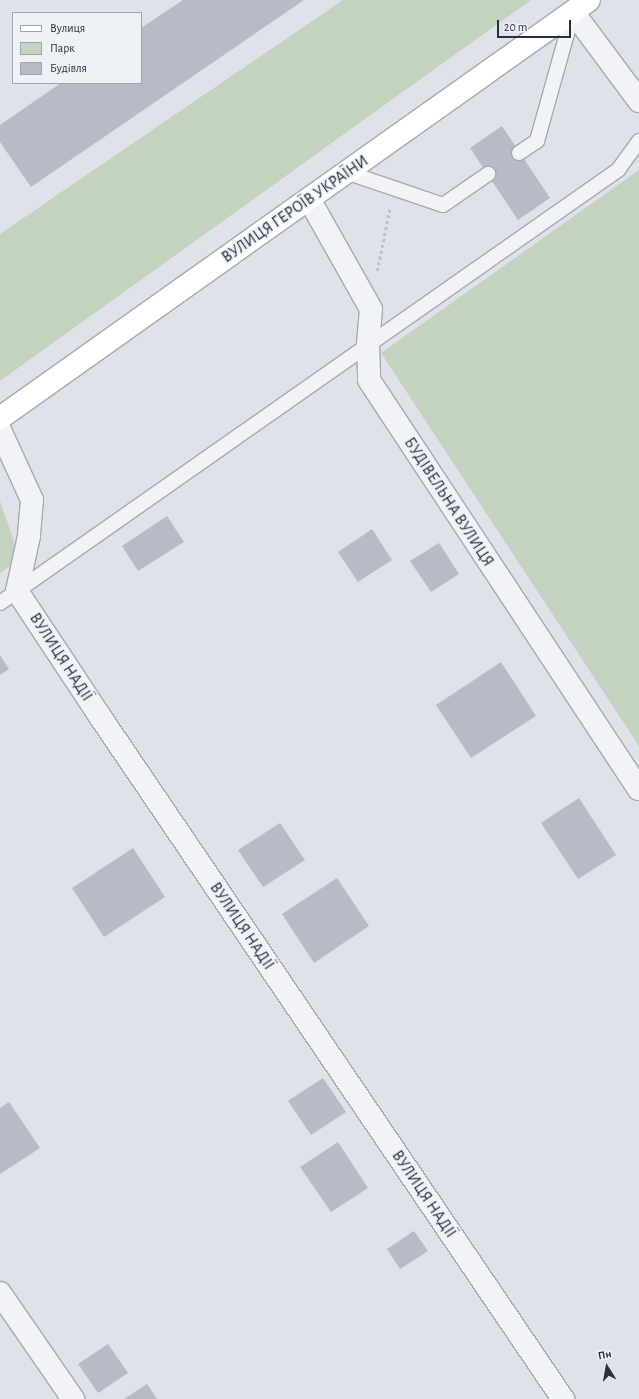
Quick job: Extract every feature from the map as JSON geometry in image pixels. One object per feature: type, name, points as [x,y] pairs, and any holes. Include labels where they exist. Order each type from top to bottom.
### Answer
[{"type":"main road","name":"ВУЛИЦЯ ГЕРОЇВ УКРАЇНИ","points":[[0,418],[581,6]]},
{"type":"street","points":[[581,6],[639,101]]},
{"type":"street","points":[[309,199],[371,309]]},
{"type":"street","name":"БУДІВЕЛЬНА ВУЛИЦЯ","points":[[371,309],[368,345],[369,380],[639,789]]},
{"type":"street","points":[[0,430],[32,500],[29,536],[17,591]]},
{"type":"street","name":"ВУЛИЦЯ НАДІЇ","points":[[17,591],[108,728],[563,1399]]},
{"type":"street","points":[[0,1292],[73,1399]]},
{"type":"lane","points":[[520,153],[537,140],[581,6]]},
{"type":"lane","points":[[0,603],[618,170],[639,141]]},
{"type":"lane","points":[[346,172],[443,205],[488,174]]},
{"type":"path","points":[[371,309],[394,188]]},
{"type":"green space","points":[[343,0],[531,0],[0,381],[0,234]]},
{"type":"green space","points":[[639,170],[639,746],[381,353]]},
{"type":"green space","points":[[0,501],[20,559],[0,573]]},
{"type":"building","points":[[183,0],[304,0],[31,187],[0,142],[0,125],[60,84],[142,84],[142,27]]},
{"type":"building","points":[[502,126],[550,198],[518,220],[470,148]]},
{"type":"building","points":[[167,516],[184,542],[138,571],[122,546]]},
{"type":"building","points":[[372,529],[392,560],[358,582],[338,552]]},
{"type":"building","points":[[439,543],[459,574],[431,592],[410,561]]},
{"type":"building","points":[[0,655],[9,669],[0,675]]},
{"type":"building","points":[[501,662],[536,716],[471,758],[436,705]]},
{"type":"building","points":[[579,798],[616,855],[578,879],[541,823]]},
{"type":"building","points":[[280,823],[305,860],[263,887],[238,850]]},
{"type":"building","points":[[133,848],[165,897],[104,937],[72,888]]},
{"type":"building","points":[[337,878],[369,926],[314,963],[282,914]]},
{"type":"building","points":[[323,1078],[346,1112],[311,1135],[288,1101]]},
{"type":"building","points":[[9,1102],[40,1148],[0,1174],[0,1108]]},
{"type":"building","points":[[338,1142],[368,1188],[331,1212],[300,1167]]},
{"type":"building","points":[[414,1231],[428,1251],[400,1269],[387,1249]]},
{"type":"building","points":[[108,1344],[128,1373],[98,1393],[78,1364]]},
{"type":"building","points":[[147,1384],[157,1399],[124,1399]]}]
